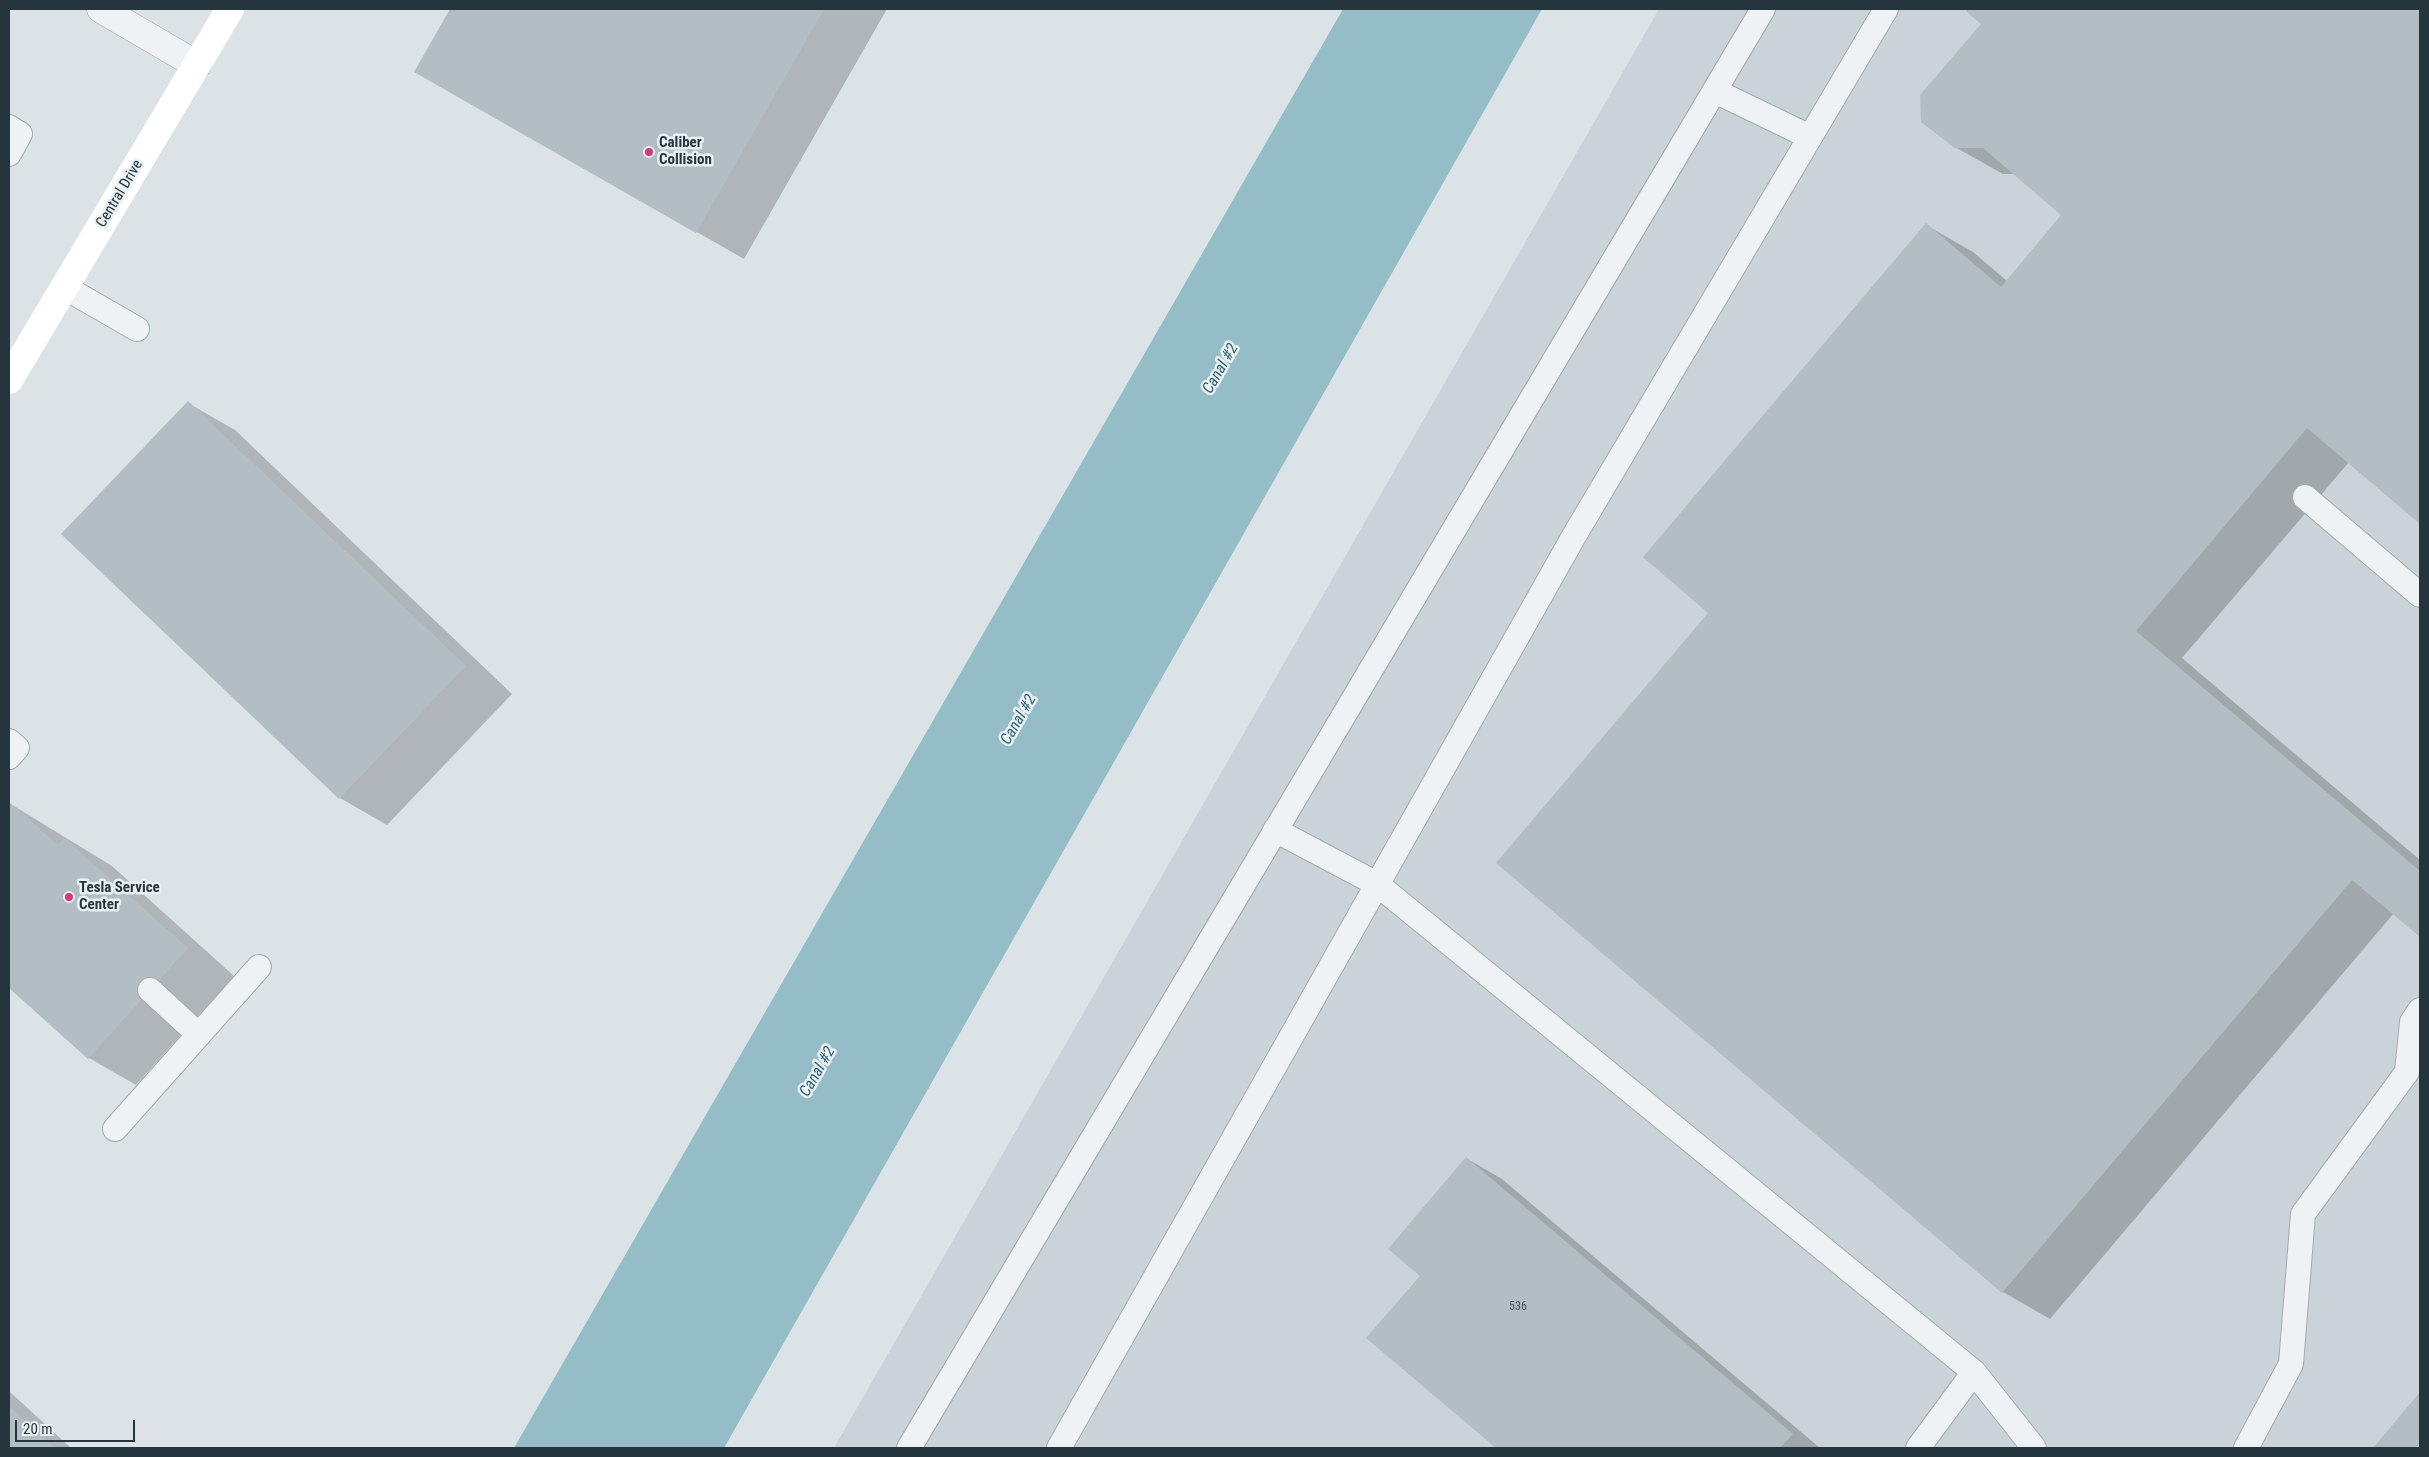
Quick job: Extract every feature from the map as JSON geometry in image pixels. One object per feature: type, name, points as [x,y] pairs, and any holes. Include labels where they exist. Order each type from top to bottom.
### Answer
[{"type":"street","points":[[101,9],[197,65]]},
{"type":"street","name":"Central Drive","points":[[11,373],[230,9]]},
{"type":"lane","points":[[909,1448],[1762,9]]},
{"type":"lane","points":[[1059,1448],[1574,536],[1886,9]]},
{"type":"lane","points":[[1715,90],[1810,137]]},
{"type":"lane","points":[[9,127],[20,134],[9,154]]},
{"type":"lane","points":[[64,287],[137,330]]},
{"type":"lane","points":[[2305,497],[2420,596]]},
{"type":"lane","points":[[9,741],[17,748],[9,757]]},
{"type":"lane","points":[[1275,830],[1377,884],[1974,1372],[2034,1448]]},
{"type":"lane","points":[[115,1129],[259,967]]},
{"type":"lane","points":[[150,990],[199,1034]]},
{"type":"lane","points":[[2246,1448],[2291,1364],[2303,1214],[2407,1072],[2412,1022],[2420,1010]]},
{"type":"lane","points":[[1918,1448],[1974,1372]]},
{"type":"shaded area","points":[[1659,9],[2420,9],[2420,1448],[834,1448]]},
{"type":"water","name":"Canal #2","points":[[1343,9],[1542,9],[724,1448],[514,1448]]},
{"type":"building","name":"Caliber Collision","points":[[450,9],[824,9],[696,233],[414,72]]},
{"type":"building","points":[[1968,9],[2420,9],[2420,524],[2307,428],[2136,631],[2420,871],[2420,937],[2352,880],[2002,1293],[1496,863],[1708,613],[1643,557],[1926,223],[2001,287],[2061,215],[1983,148],[1955,148],[1921,122],[1920,95],[1981,24],[1966,11]]},
{"type":"building","points":[[188,401],[466,666],[339,799],[61,534]]},
{"type":"building","name":"Tesla Service Center","points":[[9,802],[58,845],[64,838],[188,948],[88,1059],[9,988]]},
{"type":"building","points":[[1466,1157],[1793,1434],[1780,1448],[1496,1448],[1366,1338],[1420,1276],[1388,1249]]},
{"type":"building","points":[[2420,1392],[2420,1448],[2373,1448]]},
{"type":"building","points":[[9,1406],[55,1448],[9,1448]]},
{"type":"place","name":"Caliber Collision","points":[[649,152]]},
{"type":"place","name":"Tesla Service Center","points":[[69,897]]}]
